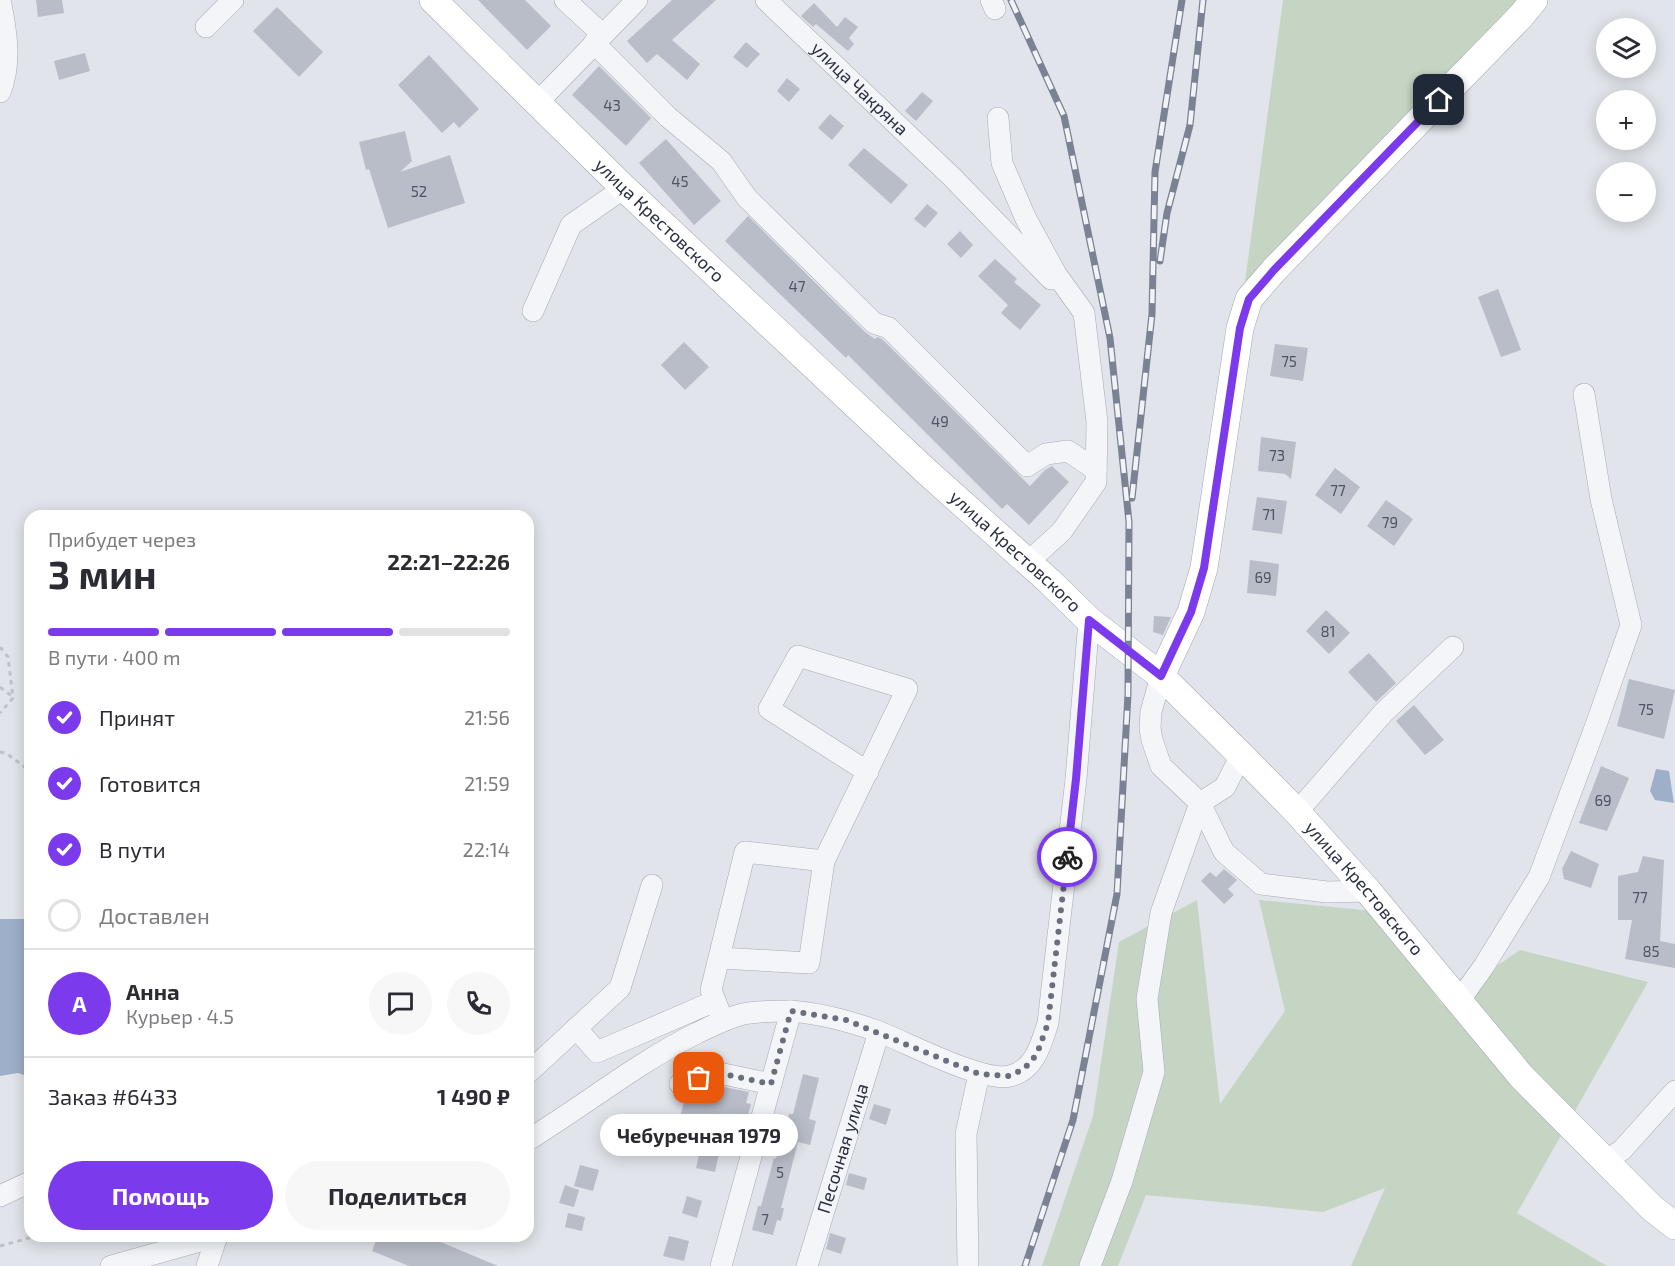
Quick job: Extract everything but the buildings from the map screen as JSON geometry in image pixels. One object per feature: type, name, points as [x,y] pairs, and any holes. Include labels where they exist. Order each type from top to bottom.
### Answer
[{"type":"main road","name":"улица Крестовского","points":[[433,0],[624,188],[927,472],[1089,620],[1161,676],[1297,812],[1368,891],[1521,1076],[1652,1208],[1675,1226]]},
{"type":"main road","points":[[1161,676],[1191,612],[1204,568],[1240,328],[1249,299],[1274,270],[1534,0]]},
{"type":"street","points":[[0,0],[8,35],[3,84],[0,92]]},
{"type":"street","points":[[206,27],[233,0]]},
{"type":"street","points":[[565,0],[668,117],[721,161],[747,198],[874,322],[888,328],[1027,466],[1046,454],[1068,451],[1096,470]]},
{"type":"street","points":[[537,103],[637,0]]},
{"type":"street","name":"улица Чакряна","points":[[766,0],[952,177],[1084,313]]},
{"type":"street","points":[[998,117],[1002,163],[1025,217],[1056,274],[1084,313],[1098,422],[1096,482],[1062,531],[1027,563]]},
{"type":"street","points":[[532,311],[571,225],[624,188]]},
{"type":"street","points":[[1459,1001],[1484,966],[1539,877],[1631,625],[1601,499],[1584,394]]},
{"type":"street","points":[[534,1136],[664,1050],[742,1014],[791,1011],[846,1020],[979,1074],[1009,1076],[1024,1069],[1037,1054],[1048,1023],[1076,779],[1089,620]]},
{"type":"street","points":[[1297,812],[1383,713],[1453,647]]},
{"type":"street","points":[[720,958],[809,963],[824,861],[867,772],[907,689],[798,656],[769,709],[867,772]]},
{"type":"street","points":[[1161,676],[1151,712],[1150,728],[1161,766],[1200,803],[1224,852],[1261,884],[1328,892],[1368,891]]},
{"type":"street","points":[[1090,1266],[1122,1181],[1154,1072],[1147,999],[1161,913],[1200,803],[1225,787],[1241,755]]},
{"type":"street","points":[[723,1021],[711,990],[745,852],[824,861]]},
{"type":"street","points":[[534,1067],[620,988],[652,885]]},
{"type":"street","points":[[576,1028],[597,1052],[715,1001]]},
{"type":"street","points":[[721,1266],[791,1011]]},
{"type":"street","name":"Песочная улица","points":[[807,1266],[879,1032]]},
{"type":"street","points":[[680,1084],[719,1073],[771,1084]]},
{"type":"street","points":[[968,1266],[966,1134],[979,1074]]},
{"type":"street","points":[[1605,1161],[1622,1150],[1675,1091]]},
{"type":"street","points":[[0,1196],[24,1185]]},
{"type":"street","points":[[111,1266],[196,1242]]},
{"type":"street","points":[[207,1266],[215,1242]]},
{"type":"path","points":[[0,647],[8,657],[14,698]]},
{"type":"path","points":[[0,687],[14,698]]},
{"type":"path","points":[[0,713],[14,698]]},
{"type":"path","points":[[0,752],[6,753],[24,766]]},
{"type":"path","points":[[0,1246],[24,1239]]},
{"type":"green space","points":[[1283,0],[1521,0],[1493,33],[1245,282]]},
{"type":"green space","points":[[1197,900],[1220,1104],[1285,1011],[1259,900],[1374,911],[1442,1004],[1520,950],[1648,982],[1517,1213],[1607,1266],[1351,1266],[1385,1188],[1323,1212],[1146,1195],[1118,1266],[1042,1266],[1093,1116],[1119,942]]},
{"type":"water","points":[[1656,769],[1669,771],[1674,803],[1655,800],[1650,791]]},
{"type":"water","points":[[0,919],[24,919],[24,1075],[18,1073],[0,1076]]},
{"type":"railway","points":[[1011,0],[1064,116],[1110,338],[1129,522],[1128,694],[1117,894],[1073,1120],[1025,1266]]},
{"type":"railway","points":[[1132,498],[1152,314],[1155,172],[1182,0]]},
{"type":"railway","points":[[1160,261],[1167,213],[1190,125],[1203,0]]},
{"type":"way so far","points":[[699,1078],[719,1073],[771,1084],[791,1011],[846,1020],[979,1074],[1009,1076],[1024,1069],[1037,1054],[1048,1023],[1067,857]]},
{"type":"place","name":"Чебуречная 1979","points":[[699,1078]]},
{"type":"route","points":[[1067,857],[1089,620],[1161,676],[1191,612],[1204,568],[1240,328],[1249,299],[1274,270],[1439,100]]}]
